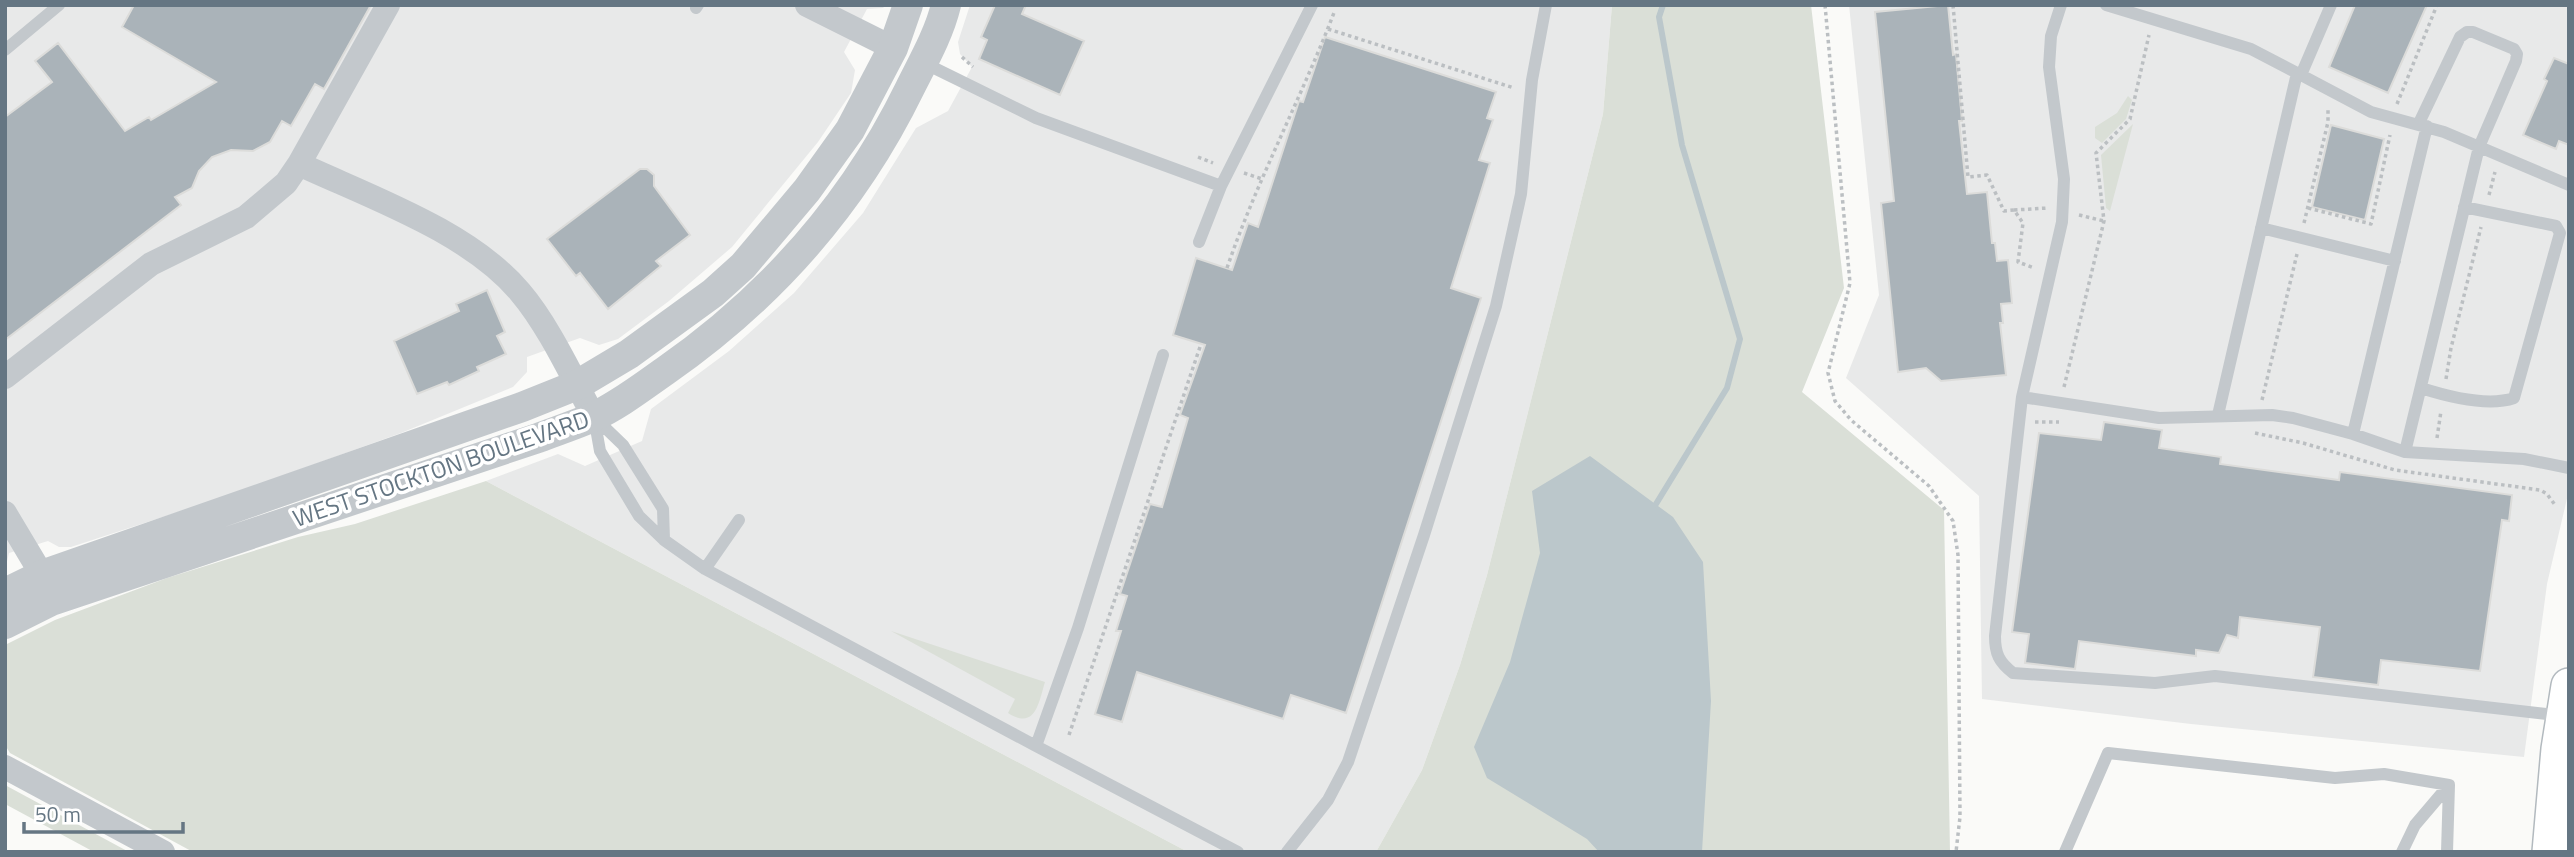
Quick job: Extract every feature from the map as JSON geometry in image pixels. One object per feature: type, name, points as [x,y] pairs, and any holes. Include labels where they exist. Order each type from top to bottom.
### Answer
[{"type":"main road","points":[[2557,834],[2566,701]]},
{"type":"street","points":[[5,377],[151,264],[246,217],[286,183],[388,5]]},
{"type":"street","points":[[807,5],[894,48]]},
{"type":"street","name":"WEST STOCKTON BOULEVARD","points":[[5,593],[42,575],[452,432],[577,385],[629,354],[713,293],[743,265],[807,190],[849,130],[894,48],[908,5]]},
{"type":"street","name":"WEST STOCKTON BOULEVARD","points":[[5,624],[51,601],[594,417],[687,355],[736,318],[797,259],[842,202],[879,146],[923,63],[946,5]]},
{"type":"street","points":[[299,164],[442,231],[468,246],[496,268],[520,292],[535,313],[594,417]]},
{"type":"street","points":[[5,513],[42,575]]},
{"type":"street","points":[[5,767],[163,852]]},
{"type":"lane","points":[[5,50],[60,5]]},
{"type":"lane","points":[[1199,242],[1221,186],[1312,5]]},
{"type":"lane","points":[[1287,852],[1328,800],[1348,762],[1424,535],[1496,306],[1521,194],[1532,80],[1546,5]]},
{"type":"lane","points":[[2061,5],[2051,36],[2049,67],[2064,179],[2062,222],[2022,397],[1995,636],[1995,652],[2001,663],[2013,673],[2155,683],[2215,676],[2566,701]]},
{"type":"lane","points":[[2106,5],[2252,50],[2360,107],[2423,125],[2569,185]]},
{"type":"lane","points":[[2218,415],[2299,74],[2331,5]]},
{"type":"lane","points":[[2353,434],[2395,261],[2423,125],[2460,37],[2467,32],[2473,32],[2515,50],[2518,54],[2479,147],[2405,452]]},
{"type":"lane","points":[[923,63],[1036,118],[1221,186]]},
{"type":"lane","points":[[2420,388],[2444,395],[2503,402],[2514,398],[2560,233],[2556,226],[2464,207]]},
{"type":"lane","points":[[2261,228],[2395,261]]},
{"type":"lane","points":[[1037,746],[1078,628],[1164,355]]},
{"type":"lane","points":[[2022,397],[2159,418],[2272,415],[2353,434],[2405,452],[2524,459],[2569,468]]},
{"type":"lane","points":[[594,417],[600,451],[639,516],[664,540],[705,569],[1238,852]]},
{"type":"lane","points":[[594,417],[623,445],[663,509],[664,540]]},
{"type":"lane","points":[[705,569],[739,520]]},
{"type":"lane","points":[[2065,852],[2108,753],[2335,778],[2384,775],[2449,785]]},
{"type":"lane","points":[[2402,852],[2415,825],[2449,785]]},
{"type":"lane","points":[[2447,852],[2449,785]]},
{"type":"path","points":[[1825,5],[1850,283],[1828,373],[1835,401],[1851,420],[1929,486],[1953,522],[1958,569],[1960,817],[1956,852]]},
{"type":"path","points":[[1953,5],[1968,177],[1987,175],[2004,211],[2014,210],[2024,223],[2018,261],[2034,268]]},
{"type":"path","points":[[2308,208],[2371,224],[2398,101],[2437,5]]},
{"type":"path","points":[[1227,268],[1247,211],[1335,10]]},
{"type":"path","points":[[2056,421],[2105,221],[2096,153],[2130,119],[2152,20]]},
{"type":"path","points":[[1328,29],[1516,89]]},
{"type":"path","points":[[962,57],[981,72]]},
{"type":"path","points":[[1193,156],[1262,179]]},
{"type":"path","points":[[2431,475],[2451,348],[2500,156]]},
{"type":"path","points":[[1069,735],[1202,344]]},
{"type":"path","points":[[2020,420],[2068,423]]},
{"type":"path","points":[[2250,433],[2303,443],[2395,470],[2540,490],[2547,494],[2555,505]]},
{"type":"shaded area","points":[[5,5],[886,5],[883,8],[867,9],[844,52],[855,70],[851,93],[818,142],[732,247],[669,301],[618,339],[599,345],[580,338],[527,357],[527,372],[513,387],[401,433],[218,499],[71,547],[59,547],[48,541],[9,553],[5,570]]},
{"type":"shaded area","points":[[970,5],[1612,5],[1603,114],[1487,575],[1460,665],[1422,770],[1376,852],[1188,852],[486,481],[558,454],[585,466],[642,441],[651,409],[729,351],[794,293],[863,213],[916,128],[948,111],[972,67],[960,54],[958,42]]},
{"type":"shaded area","points":[[1612,5],[1811,5],[1844,288],[1802,392],[1944,510],[1950,852],[1376,852],[1422,770],[1460,665],[1487,575],[1603,114]]},
{"type":"shaded area","points":[[1849,5],[2569,5],[2569,490],[2547,584],[2524,757],[2191,724],[1982,699],[1979,496],[1846,378],[1879,295]]},
{"type":"shaded area","points":[[2128,96],[2132,100],[2126,119],[2102,143],[2095,138],[2095,127],[2117,113]]},
{"type":"shaded area","points":[[2133,124],[2110,211],[2106,208],[2101,155]]},
{"type":"shaded area","points":[[1590,456],[1673,517],[1703,562],[1711,701],[1702,852],[1599,852],[1587,839],[1487,778],[1474,747],[1510,662],[1540,553],[1532,491]]},
{"type":"shaded area","points":[[486,481],[1188,852],[193,852],[10,753],[5,745],[5,645],[55,620],[167,578],[298,537],[355,524]]},
{"type":"shaded area","points":[[891,631],[1045,682],[1035,711],[1025,718],[1017,718],[1008,713],[1015,699]]},
{"type":"shaded area","points":[[5,785],[129,852],[94,852],[5,804]]},
{"type":"building","points":[[134,5],[371,5],[324,89],[315,84],[291,126],[282,121],[270,142],[253,151],[231,150],[212,157],[199,171],[192,188],[175,197],[181,205],[5,340],[5,117],[52,82],[35,61],[58,43],[125,131],[149,117],[151,120],[216,82],[122,27]]},
{"type":"building","points":[[995,5],[1026,5],[1022,14],[1084,41],[1060,95],[979,59],[987,40],[981,37]]},
{"type":"building","points":[[1948,5],[1953,55],[1956,54],[1962,121],[1959,121],[1967,194],[1987,192],[1992,243],[1995,243],[1997,261],[2008,260],[2012,303],[2001,304],[2003,323],[2000,323],[2006,375],[1941,381],[1926,368],[1898,372],[1881,203],[1894,201],[1875,12]]},
{"type":"building","points":[[2355,5],[2427,5],[2388,93],[2329,67]]},
{"type":"building","points":[[1325,37],[1496,92],[1487,118],[1493,120],[1479,160],[1490,163],[1451,288],[1481,298],[1346,713],[1291,695],[1283,719],[1137,672],[1122,722],[1095,714],[1121,631],[1116,631],[1127,596],[1120,594],[1150,504],[1162,507],[1188,418],[1180,415],[1205,345],[1173,335],[1196,258],[1232,270],[1248,223],[1258,227],[1299,101],[1303,102]]},
{"type":"building","points":[[2554,58],[2569,64],[2569,145],[2559,141],[2556,149],[2523,135]]},
{"type":"building","points":[[2331,125],[2384,139],[2365,220],[2312,207]]},
{"type":"building","points":[[640,169],[647,169],[654,175],[654,186],[690,235],[656,261],[661,266],[608,309],[580,273],[576,276],[547,239]]},
{"type":"building","points":[[487,290],[505,332],[497,336],[506,354],[477,367],[479,371],[449,385],[447,382],[417,394],[394,341],[459,311],[456,304]]},
{"type":"building","points":[[2104,422],[2162,430],[2159,448],[2221,457],[2220,464],[2339,480],[2340,472],[2512,495],[2509,521],[2502,520],[2480,671],[2381,660],[2378,685],[2313,677],[2320,627],[2240,617],[2238,638],[2227,635],[2219,653],[2196,650],[2196,656],[2079,641],[2075,669],[2025,663],[2029,634],[2012,632],[2039,433],[2101,440]]},
{"type":"waterway","points":[[1656,504],[1727,388],[1740,339],[1682,145],[1659,17],[1663,5]]}]
